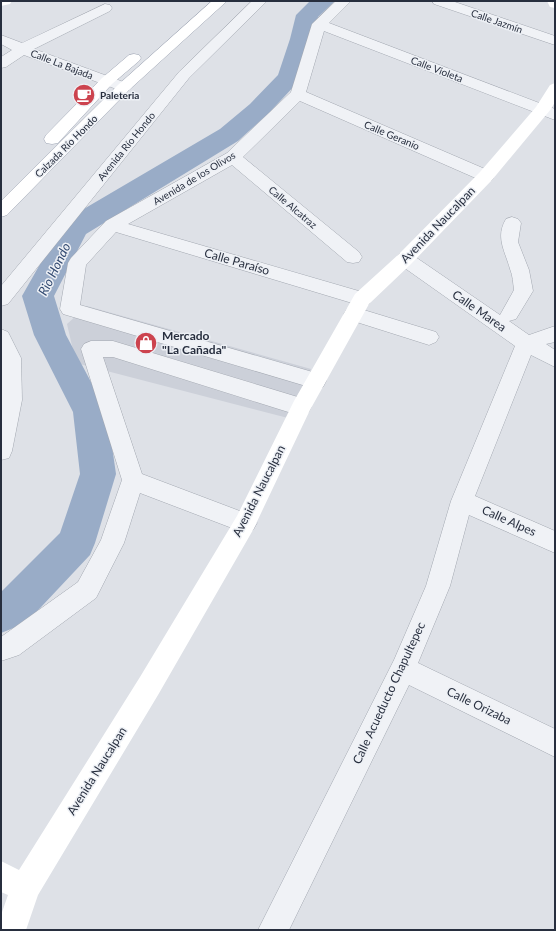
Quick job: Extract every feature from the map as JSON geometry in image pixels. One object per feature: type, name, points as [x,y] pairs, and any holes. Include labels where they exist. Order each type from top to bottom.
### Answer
[{"type":"main road","points":[[1,2],[5,1]]},
{"type":"main road","name":"Calzada Río Hondo","points":[[44,147],[108,81],[200,1]]},
{"type":"main road","name":"Calzada Río Hondo","points":[[1,211],[124,87],[220,1]]},
{"type":"main road","name":"Avenida Naucalpan","points":[[11,930],[13,882],[149,686],[245,523],[301,408],[358,306],[549,112],[555,88]]},
{"type":"main road","name":"Calzada Río Hondo","points":[[1,191],[22,169]]},
{"type":"street","name":"Avenida Río Hondo","points":[[1,299],[184,75],[260,1]]},
{"type":"street","points":[[319,24],[344,1]]},
{"type":"street","name":"Calle Jazmín","points":[[439,1],[555,41]]},
{"type":"street","points":[[1,64],[22,49],[105,8]]},
{"type":"street","name":"Avenida de los Olivos","points":[[316,381],[70,309],[77,263],[112,226],[233,157],[298,94],[319,24]]},
{"type":"street","name":"Calle Violeta","points":[[319,24],[549,112]]},
{"type":"street","name":"Calle La Bajada","points":[[1,39],[22,49],[124,87]]},
{"type":"street","name":"Calle Geranio","points":[[298,94],[486,176]]},
{"type":"street","name":"Calle Alcatraz","points":[[233,157],[353,257]]},
{"type":"street","points":[[509,314],[524,291],[520,270],[509,242],[512,223]]},
{"type":"street","name":"Calle Paraíso","points":[[112,226],[358,306]]},
{"type":"street","name":"Calle Marea","points":[[405,259],[526,343],[555,359]]},
{"type":"street","points":[[358,306],[429,337]]},
{"type":"street","points":[[526,343],[555,334]]},
{"type":"street","points":[[1,337],[11,358],[12,400],[1,451]]},
{"type":"street","name":"Calle Acueducto Chapultepec","points":[[273,930],[403,669],[438,586],[462,501],[526,343]]},
{"type":"street","points":[[1,649],[10,646],[87,590],[112,543],[133,480],[91,349],[113,349],[301,408]]},
{"type":"street","points":[[133,480],[245,523]]},
{"type":"street","name":"Calle Alpes","points":[[462,501],[555,542]]},
{"type":"street","name":"Calle Orizaba","points":[[403,669],[555,743]]},
{"type":"shaded area","name":"Mercado \"La Cañada\"","points":[[87,306],[311,369],[288,418],[76,363],[67,324]]},
{"type":"waterway","name":"Rio Hondo","points":[[1,614],[12,609],[76,543],[98,474],[90,412],[50,335],[38,296],[75,227],[229,135],[259,109],[289,77],[302,39],[307,15],[324,1]]},
{"type":"place","name":"Paleteria","points":[[84,95]]},
{"type":"place","name":"Mercado \"La Cañada\"","points":[[146,343]]}]
